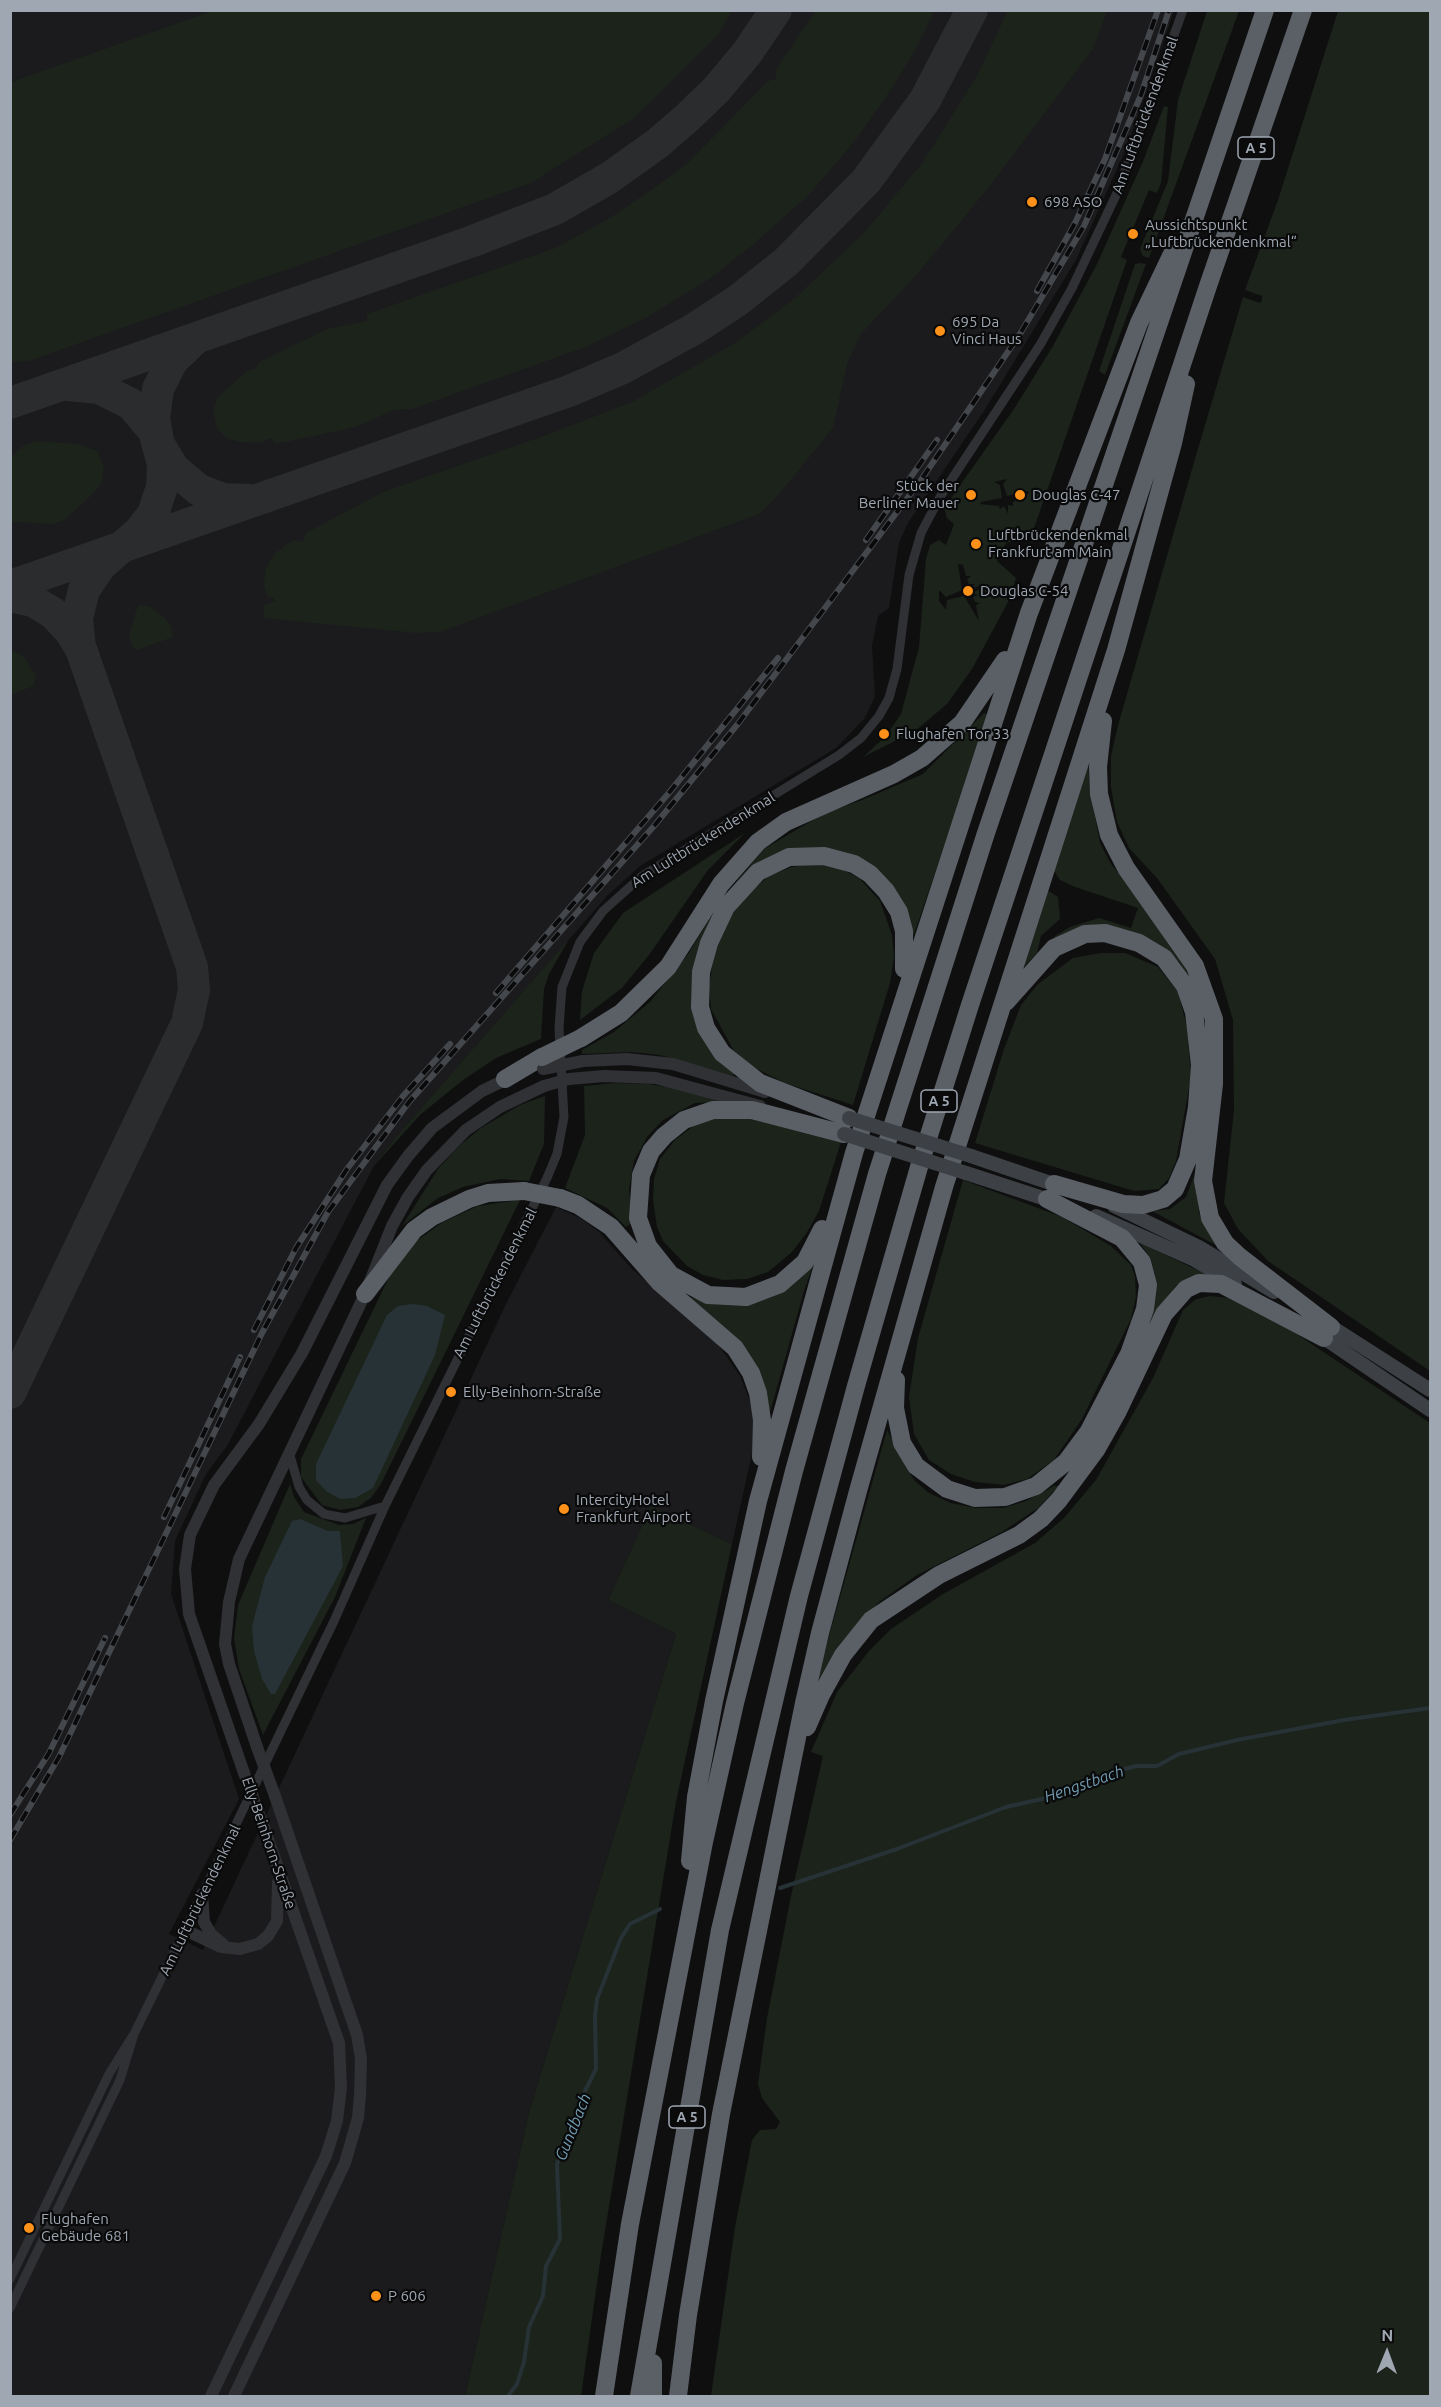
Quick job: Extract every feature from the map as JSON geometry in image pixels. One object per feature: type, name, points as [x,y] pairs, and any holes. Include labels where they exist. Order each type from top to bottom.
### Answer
[{"type":"highway","name":"A 5","points":[[604,2397],[630,2224],[688,1922],[724,1750],[767,1573],[877,1174],[989,822],[1265,10]]},
{"type":"highway","name":"A 5","points":[[639,2397],[653,2304],[728,1896],[796,1607],[856,1386],[919,1167],[969,1005],[1208,286],[1304,10]]},
{"type":"highway","points":[[688,1922],[690,1851],[696,1797],[758,1501],[854,1153],[894,1021],[1029,613],[1139,323],[1159,278],[1200,199]]},
{"type":"highway","points":[[678,2397],[688,2315],[721,2114],[820,1633],[902,1331],[998,1013],[1124,622],[1173,443],[1208,286]]},
{"type":"highway","points":[[505,1078],[542,1063],[621,1013],[668,967],[722,884],[758,842],[806,812],[912,765],[948,737],[969,714],[997,675],[1029,613]]},
{"type":"highway","points":[[1124,622],[1100,742],[1099,794],[1116,854],[1190,957],[1211,1009],[1215,1059],[1203,1171],[1207,1207],[1225,1243],[1328,1333]]},
{"type":"highway","points":[[847,1126],[760,1083],[730,1061],[713,1041],[703,1019],[700,983],[706,952],[726,906],[759,872],[789,857],[808,855],[832,857],[854,864],[870,874],[892,900],[906,937],[902,981],[894,1021]]},
{"type":"highway","points":[[998,1013],[1021,983],[1049,953],[1077,937],[1095,933],[1124,937],[1155,951],[1174,969],[1192,1003],[1200,1048],[1198,1096],[1188,1159],[1175,1190],[1163,1199],[1143,1205],[1050,1192]]},
{"type":"highway","points":[[847,1126],[738,1109],[703,1112],[684,1120],[656,1145],[641,1175],[638,1218],[648,1246],[671,1275],[708,1295],[740,1298],[775,1287],[794,1274],[811,1253],[854,1153]]},
{"type":"highway","points":[[365,1294],[414,1230],[432,1217],[469,1199],[488,1193],[524,1191],[560,1198],[597,1216],[611,1227],[660,1283],[723,1336],[747,1365],[757,1386],[762,1409],[758,1501]]},
{"type":"highway","points":[[902,1331],[894,1395],[898,1426],[906,1451],[927,1477],[965,1496],[996,1498],[1036,1486],[1055,1473],[1089,1431],[1109,1395],[1139,1329],[1147,1300],[1148,1285],[1142,1262],[1122,1238],[1050,1192]]},
{"type":"highway","points":[[790,1774],[815,1707],[828,1680],[843,1655],[871,1620],[911,1591],[1019,1535],[1041,1519],[1068,1490],[1096,1450],[1118,1411],[1164,1314],[1179,1294],[1199,1283],[1221,1284],[1328,1333]]},
{"type":"highway","points":[[653,2304],[653,2397]]},
{"type":"main road","points":[[847,1126],[966,1173],[1050,1192]]},
{"type":"main road","points":[[847,1126],[971,1156],[1096,1216],[1193,1258],[1431,1390]]},
{"type":"main road","points":[[1328,1333],[1431,1410]]},
{"type":"street","name":"Am Luftbrückendenkmal","points":[[10,2279],[109,2074],[135,2032],[185,1930],[334,1621],[385,1506],[557,1154],[564,1117],[559,1028],[562,987],[580,942],[603,911],[642,876],[839,755],[861,738],[879,716],[889,698],[897,669],[909,575],[921,533],[940,497],[1040,345],[1072,288],[1117,193],[1184,10]]},
{"type":"street","points":[[542,1063],[627,1059],[672,1064],[847,1126]]},
{"type":"street","name":"Elly-Beinhorn-Straße","points":[[234,2397],[339,2178],[352,2140],[360,2095],[362,2059],[357,2035],[229,1664],[225,1644],[226,1618],[239,1559],[365,1294],[392,1226],[427,1170],[450,1144],[479,1119],[544,1086],[584,1077],[638,1076],[672,1081],[847,1126]]},
{"type":"street","name":"Elly-Beinhorn-Straße","points":[[211,2397],[326,2156],[339,2107],[342,2070],[339,2043],[189,1614],[185,1569],[190,1536],[214,1485],[259,1424],[302,1353],[387,1185],[408,1155],[432,1128],[465,1102],[505,1078]]},
{"type":"street","points":[[289,1452],[303,1494],[315,1508],[324,1514],[345,1518],[385,1506]]},
{"type":"street","points":[[185,1930],[213,1945],[232,1949],[258,1944],[275,1926],[279,1905],[276,1863]]},
{"type":"street","points":[[202,1894],[202,1910],[206,1927],[214,1938],[232,1949]]},
{"type":"street","name":"Am Luftbrückendenkmal","points":[[10,2308],[120,2079],[135,2032]]},
{"type":"shaded area","points":[[816,10],[934,11],[918,45],[894,85],[857,138],[809,195],[750,247],[709,279],[644,319],[583,348],[412,409],[394,410],[356,427],[276,444],[270,438],[261,443],[238,442],[225,437],[217,428],[213,410],[218,397],[247,371],[256,369],[259,362],[327,329],[367,321],[367,314],[555,248],[610,218],[647,193],[687,164],[768,81],[776,79],[776,70]]},
{"type":"shaded area","points":[[1008,10],[1107,11],[1093,49],[989,187],[918,273],[860,335],[847,364],[833,428],[774,500],[759,514],[440,632],[416,633],[264,618],[264,605],[275,601],[273,597],[268,597],[264,586],[265,570],[274,554],[294,540],[303,542],[306,533],[383,492],[549,434],[632,402],[735,343],[794,299],[865,232],[923,162],[977,76]]},
{"type":"shaded area","points":[[11,11],[1174,11],[1126,149],[1076,260],[984,411],[908,523],[899,543],[889,608],[878,616],[872,646],[875,696],[865,718],[836,748],[640,866],[608,895],[395,1138],[374,1166],[227,1446],[206,1474],[175,1541],[171,1594],[239,1799],[169,1934],[203,1950],[506,1304],[556,1207],[582,1219],[599,1232],[633,1270],[713,1337],[740,1376],[754,1412],[754,1444],[732,1544],[651,1506],[608,1600],[676,1634],[529,2112],[465,2396],[11,2396]]},
{"type":"shaded area","points":[[212,11],[732,11],[718,35],[634,118],[531,183],[29,361],[11,362],[11,82]]},
{"type":"shaded area","points":[[1207,11],[1239,11],[1149,258],[1143,256],[1140,249],[1168,181],[1178,100]]},
{"type":"shaded area","points":[[1338,11],[1430,11],[1430,1371],[1268,1261],[1238,1229],[1224,1203],[1234,1110],[1233,1020],[1215,959],[1157,878],[1129,848],[1117,822],[1111,787],[1111,756],[1118,725],[1197,452],[1243,297],[1260,303],[1262,300],[1262,296],[1245,290],[1278,200]]},
{"type":"shaded area","points":[[1164,106],[1168,107],[1161,183],[1157,193],[1149,190],[1121,257],[1127,260],[1031,537],[1006,543],[997,561],[1016,578],[1008,602],[972,669],[947,704],[915,731],[863,757],[886,736],[901,714],[919,647],[926,559],[930,545],[939,540],[946,545],[954,524],[947,518],[944,508],[1014,409],[1053,346],[1097,264],[1144,159]],"holes":[[[1007,479],[1003,484],[1007,496],[1028,491],[1029,493],[1013,502],[1013,506],[1008,505],[1008,514],[1004,506],[1000,509],[999,506],[980,504],[1002,498],[1000,485],[994,482]],[[958,564],[963,565],[966,576],[971,576],[967,579],[969,584],[975,584],[971,588],[987,585],[972,593],[978,595],[973,597],[975,602],[980,603],[976,605],[979,621],[964,596],[947,600],[946,610],[939,601],[939,590],[946,597],[962,590]]]},
{"type":"shaded area","points":[[1135,264],[1146,264],[1105,375],[1099,371]]},
{"type":"shaded area","points":[[36,441],[79,444],[97,451],[104,467],[102,482],[95,492],[64,520],[54,524],[11,522],[11,457],[23,446]]},
{"type":"shaded area","points":[[138,605],[149,606],[165,618],[171,626],[173,637],[137,650],[132,646],[129,634]]},
{"type":"shaded area","points":[[11,649],[25,658],[36,676],[33,686],[11,695]]},
{"type":"shaded area","points":[[984,713],[989,715],[911,943],[911,927],[847,853],[751,871],[694,984],[735,1073],[733,1076],[660,1055],[632,1052],[582,1054],[582,1050],[614,1032],[650,1002],[688,954],[721,900],[764,849],[825,813],[923,774]]},
{"type":"shaded area","points":[[1088,761],[1090,790],[1100,843],[1111,864],[1175,943],[1205,1001],[1211,1067],[1194,985],[1179,962],[1153,941],[1142,935],[1051,944],[1055,936],[1070,927],[1099,918],[1131,928],[1138,908],[1075,887],[1060,880],[1054,871]]},
{"type":"shaded area","points":[[745,833],[708,870],[649,955],[622,988],[580,1020],[582,991],[594,953],[623,913]]},
{"type":"shaded area","points":[[814,863],[839,867],[860,879],[880,901],[892,935],[894,956],[890,983],[853,1105],[785,1083],[753,1067],[734,1051],[711,1009],[709,987],[714,953],[724,926],[743,898],[769,876],[792,867]]},
{"type":"shaded area","points":[[1047,890],[1058,897],[1060,919],[1041,936],[1037,953],[1021,970]]},
{"type":"shaded area","points":[[569,939],[549,974],[544,989],[541,1039],[496,1058],[463,1080],[420,1115],[374,1166],[395,1138]]},
{"type":"shaded area","points":[[1101,953],[1125,953],[1158,967],[1178,992],[1187,1027],[1191,1076],[1176,1161],[1169,1178],[1159,1189],[1134,1191],[975,1143],[1004,1049],[1021,1005],[1038,984],[1073,958]]},
{"type":"shaded area","points":[[616,1083],[648,1084],[688,1090],[717,1098],[715,1102],[695,1103],[663,1120],[647,1137],[634,1161],[629,1189],[632,1223],[626,1227],[607,1208],[565,1188],[585,1135],[584,1086]]},
{"type":"shaded area","points":[[545,1096],[544,1144],[529,1181],[500,1179],[463,1187],[438,1198],[402,1226],[438,1169],[459,1146],[481,1128],[520,1105]]},
{"type":"shaded area","points":[[724,1116],[746,1116],[841,1142],[819,1211],[806,1234],[792,1252],[768,1272],[747,1279],[723,1280],[703,1275],[687,1266],[663,1241],[657,1227],[653,1200],[654,1179],[660,1159],[675,1140],[696,1124]]},
{"type":"shaded area","points":[[1197,1167],[1199,1213],[1207,1230],[1223,1249],[1152,1211],[1170,1209],[1186,1197]]},
{"type":"shaded area","points":[[963,1180],[1062,1217],[1111,1246],[1131,1265],[1135,1276],[1136,1297],[1131,1319],[1082,1419],[1054,1460],[1027,1479],[1004,1485],[975,1482],[951,1474],[929,1460],[914,1434],[909,1397],[918,1338]]},
{"type":"shaded area","points":[[520,1200],[381,1484],[371,1498],[358,1507],[340,1510],[322,1505],[301,1477],[301,1459],[391,1273],[415,1242],[443,1222],[478,1206]]},
{"type":"shaded area","points":[[1140,1243],[1208,1275],[1188,1278],[1176,1286],[1165,1300],[1145,1340],[1155,1299],[1155,1276],[1151,1259]]},
{"type":"shaded area","points":[[819,1248],[804,1291],[769,1416],[765,1392],[689,1301],[691,1297],[717,1304],[745,1305],[769,1298],[790,1285]]},
{"type":"shaded area","points":[[1210,1296],[1228,1298],[1292,1331],[1430,1423],[1430,2396],[711,2396],[735,2227],[752,2140],[760,2130],[776,2129],[780,2122],[762,2098],[758,2084],[767,2018],[791,1896],[823,1756],[811,1752],[837,1692],[869,1651],[891,1629],[943,1594],[1035,1543],[1064,1518],[1096,1480],[1153,1378],[1183,1310],[1196,1299]]},
{"type":"shaded area","points":[[413,1304],[427,1306],[445,1315],[435,1355],[373,1488],[355,1498],[340,1499],[326,1491],[316,1480],[316,1464],[387,1315],[398,1306]]},
{"type":"shaded area","points":[[887,1430],[914,1480],[929,1493],[951,1503],[976,1508],[1003,1508],[1026,1501],[1054,1486],[1059,1486],[1038,1508],[1002,1532],[917,1575],[879,1602],[845,1639],[813,1693]]},
{"type":"shaded area","points":[[290,1484],[294,1497],[304,1512],[339,1525],[353,1524],[366,1518],[335,1597],[263,1735],[239,1669],[234,1638],[238,1605]]},
{"type":"shaded area","points":[[651,1506],[732,1544],[676,1802],[601,2255],[581,2396],[465,2396],[529,2112],[676,1634],[608,1600]]},
{"type":"shaded area","points":[[300,1519],[328,1531],[340,1531],[343,1566],[275,1694],[271,1694],[262,1679],[254,1651],[252,1626],[265,1577],[292,1521]]},
{"type":"waterway","name":"Hengstbach","points":[[780,1888],[897,1849],[1006,1807],[1051,1797],[1110,1773],[1136,1766],[1157,1766],[1179,1754],[1237,1740],[1344,1720],[1430,1708]]},
{"type":"waterway","name":"Gundbach","points":[[508,2396],[517,2384],[524,2362],[529,2327],[543,2296],[546,2266],[560,2239],[557,2164],[564,2144],[574,2131],[585,2091],[596,2069],[597,1999],[621,1938],[630,1924],[660,1909]]},
{"type":"taxiway","points":[[10,403],[473,241],[555,209],[609,178],[658,143],[688,117],[716,90],[747,53],[776,10]]},
{"type":"taxiway","points":[[10,586],[569,391],[623,368],[694,329],[737,301],[786,262],[866,181],[925,100],[972,10]]},
{"type":"taxiway","points":[[158,440],[154,418],[158,389],[172,361],[193,341]]},
{"type":"taxiway","points":[[68,385],[99,388],[131,404],[154,431],[163,464],[162,487],[153,514],[140,531],[100,566],[84,590],[77,618],[80,648]]},
{"type":"taxiway","points":[[160,446],[174,469],[199,490],[223,499],[249,500]]},
{"type":"taxiway","points":[[10,596],[33,601],[53,613],[70,631],[81,649],[192,967],[194,990],[187,1023],[10,1393]]},
{"type":"railway","points":[[1037,291],[1075,223],[1105,159],[1158,10]]},
{"type":"railway","points":[[10,1840],[59,1757],[262,1333],[328,1212],[409,1102],[654,826],[737,725],[921,480],[1020,334],[1084,226],[1141,95],[1169,10]]},
{"type":"railway","points":[[866,540],[937,440]]},
{"type":"railway","points":[[496,993],[668,794],[778,658]]},
{"type":"railway","points":[[254,1330],[296,1248],[347,1169],[403,1096],[450,1044]]},
{"type":"railway","points":[[164,1517],[240,1357]]},
{"type":"railway","points":[[10,1815],[49,1753],[105,1638]]},
{"type":"place","name":"698 ASO","points":[[1032,202]]},
{"type":"place","name":"Aussichtspunkt „Luftbrückendenkmal“","points":[[1133,234]]},
{"type":"place","name":"695 Da Vinci Haus","points":[[940,331]]},
{"type":"place","name":"Stück der Berliner Mauer","points":[[971,495]]},
{"type":"place","name":"Douglas C-47","points":[[1020,495]]},
{"type":"place","name":"Luftbrückendenkmal Frankfurt am Main","points":[[976,544]]},
{"type":"place","name":"Douglas C-54","points":[[968,591]]},
{"type":"place","name":"Flughafen Tor 33","points":[[884,734]]},
{"type":"place","name":"Elly-Beinhorn-Straße","points":[[451,1392]]},
{"type":"place","name":"IntercityHotel Frankfurt Airport","points":[[564,1509]]},
{"type":"place","name":"Flughafen Gebäude 681","points":[[29,2228]]},
{"type":"place","name":"P 606","points":[[376,2296]]}]
